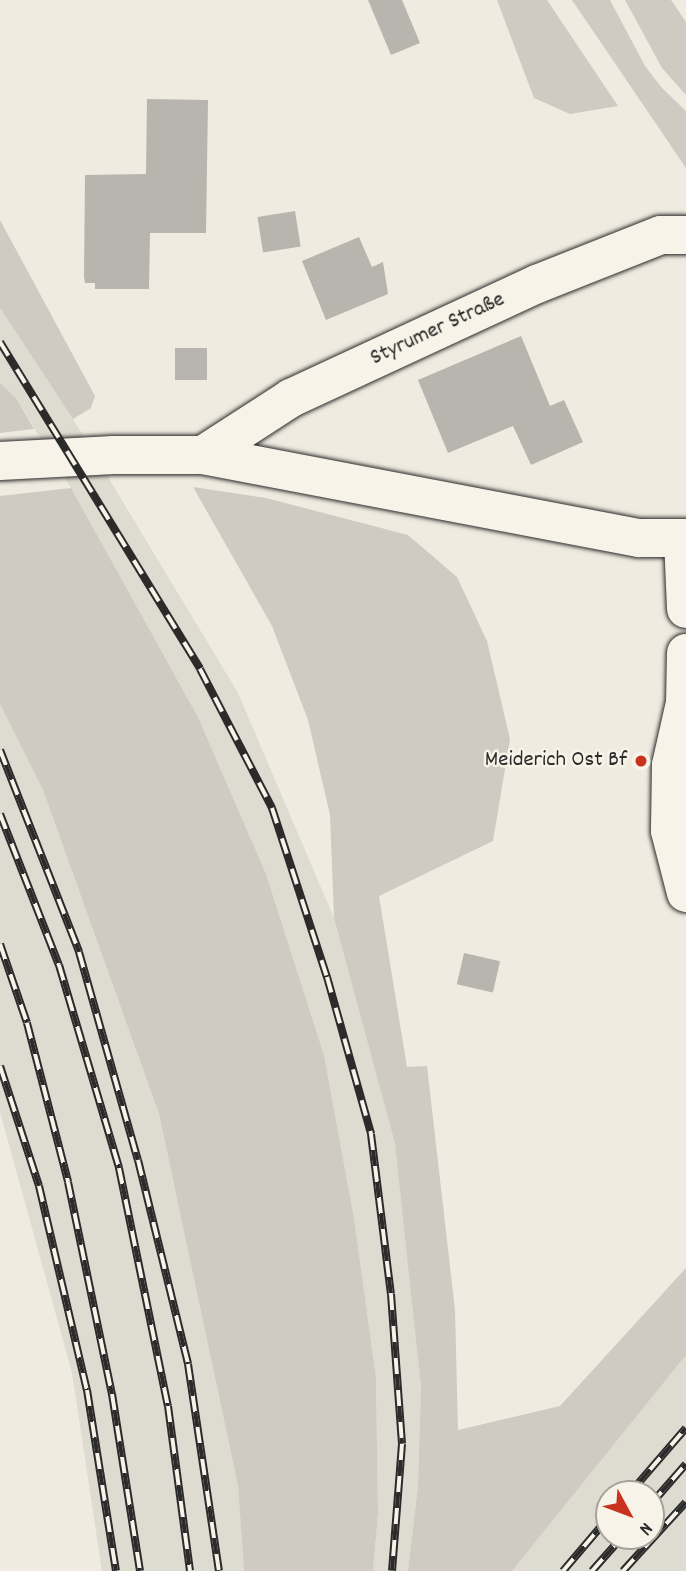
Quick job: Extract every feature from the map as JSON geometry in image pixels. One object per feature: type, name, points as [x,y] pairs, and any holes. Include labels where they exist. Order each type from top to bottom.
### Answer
[{"type":"street","name":"Styrumer Straße","points":[[203,455],[291,398],[537,284],[661,235],[686,235]]},
{"type":"street","points":[[0,461],[114,454],[203,455],[639,538],[685,538],[686,610]]},
{"type":"street","points":[[686,653],[685,703],[671,765],[670,831],[686,893]]},
{"type":"shaded area","points":[[497,0],[547,0],[618,106],[570,114],[534,98]]},
{"type":"shaded area","points":[[572,0],[610,0],[645,66],[662,88],[686,111],[686,168]]},
{"type":"shaded area","points":[[625,0],[671,0],[686,22],[686,95],[662,68]]},
{"type":"shaded area","points":[[0,220],[95,396],[91,408],[73,419],[0,308]]},
{"type":"shaded area","points":[[0,308],[73,419],[238,693],[334,918],[395,1144],[410,1265],[421,1386],[418,1485],[408,1571],[373,1571],[378,1514],[376,1377],[354,1218],[324,1055],[266,874],[198,717],[71,488],[16,398],[0,383]]},
{"type":"shaded area","points":[[0,383],[16,398],[34,429],[0,433]]},
{"type":"shaded area","points":[[193,487],[266,498],[408,535],[457,577],[487,641],[510,739],[493,841],[379,896],[407,1067],[427,1066],[455,1310],[458,1430],[560,1406],[686,1268],[686,1355],[512,1571],[408,1571],[418,1485],[421,1386],[395,1144],[334,918],[330,815],[308,720],[272,626]]},
{"type":"shaded area","points":[[71,488],[198,717],[266,874],[324,1055],[354,1218],[376,1377],[378,1514],[373,1571],[244,1571],[238,1486],[159,1114],[43,790],[0,704],[0,496]]},
{"type":"shaded area","points":[[0,704],[43,790],[159,1114],[238,1486],[244,1571],[102,1571],[72,1373],[0,1112]]},
{"type":"shaded area","points":[[686,1355],[686,1571],[512,1571]]},
{"type":"building","points":[[368,0],[402,0],[420,43],[391,55]]},
{"type":"building","points":[[147,99],[208,100],[206,233],[150,233],[149,289],[95,289],[95,283],[85,283],[84,277],[85,175],[146,174]]},
{"type":"building","points":[[295,211],[301,247],[263,253],[257,217]]},
{"type":"building","points":[[359,237],[372,267],[383,262],[388,294],[326,320],[302,261]]},
{"type":"building","points":[[521,336],[550,406],[564,400],[583,442],[531,465],[513,426],[448,453],[418,380]]},
{"type":"building","points":[[175,348],[207,348],[207,380],[175,380]]},
{"type":"building","points":[[464,953],[500,961],[493,993],[457,984]]},
{"type":"railway","points":[[0,342],[200,669],[272,808],[327,977],[371,1134],[391,1294],[402,1444],[392,1571]]},
{"type":"railway","points":[[0,750],[79,952],[138,1160],[188,1364],[219,1571]]},
{"type":"railway","points":[[0,814],[59,965],[119,1168],[168,1406],[190,1571]]},
{"type":"railway","points":[[0,944],[27,1023],[68,1182],[112,1394],[140,1571]]},
{"type":"railway","points":[[0,1066],[39,1186],[87,1390],[116,1571]]},
{"type":"railway","points":[[641,1480],[686,1428]]},
{"type":"railway","points":[[665,1488],[686,1464]]},
{"type":"railway","points":[[623,1571],[686,1502]]},
{"type":"railway","points":[[563,1571],[595,1533]]},
{"type":"railway","points":[[592,1571],[611,1550]]},
{"type":"place","name":"Meiderich Ost Bf","points":[[641,761]]}]
